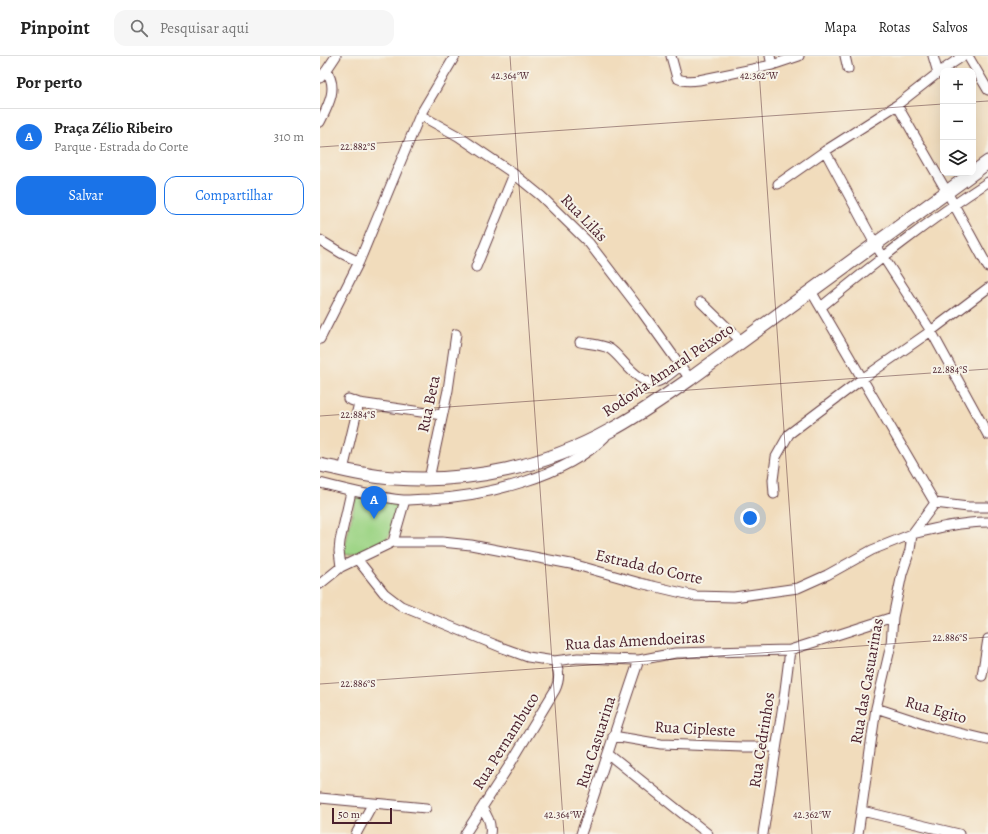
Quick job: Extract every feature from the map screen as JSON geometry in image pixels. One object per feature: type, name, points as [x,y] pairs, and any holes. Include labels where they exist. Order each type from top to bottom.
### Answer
[{"type":"highway","name":"Rodovia Amaral Peixoto","points":[[320,465],[388,478],[429,479],[480,475],[535,463],[581,445],[611,430],[649,407],[690,379],[988,162]]},
{"type":"street","points":[[320,122],[332,94],[332,80],[323,75],[336,56]]},
{"type":"street","points":[[320,339],[359,262],[420,115],[455,56]]},
{"type":"street","points":[[671,56],[677,78],[686,81],[699,80],[771,60],[799,56]]},
{"type":"street","points":[[845,56],[848,69]]},
{"type":"street","points":[[933,56],[938,73]]},
{"type":"street","points":[[778,184],[825,151],[897,105],[938,73],[963,56]]},
{"type":"street","points":[[968,56],[988,90]]},
{"type":"street","points":[[897,105],[954,204],[988,267]]},
{"type":"street","name":"Rua Lilás","points":[[420,115],[458,136],[514,174],[541,196],[589,243],[642,312],[690,379]]},
{"type":"street","points":[[825,151],[875,244],[931,331],[988,435]]},
{"type":"street","points":[[476,267],[514,174]]},
{"type":"street","points":[[821,307],[883,257],[954,204],[988,182]]},
{"type":"street","points":[[320,240],[359,262]]},
{"type":"street","points":[[774,494],[776,457],[789,434],[988,288]]},
{"type":"street","points":[[811,291],[935,503]]},
{"type":"street","points":[[701,302],[742,341]]},
{"type":"street","name":"Rua Beta","points":[[429,479],[453,362],[456,334]]},
{"type":"street","points":[[580,342],[608,348],[616,354],[627,367],[648,383],[654,384],[659,382],[680,366]]},
{"type":"street","points":[[348,399],[359,404],[442,415]]},
{"type":"street","points":[[343,470],[359,404]]},
{"type":"street","points":[[320,483],[351,492],[405,500],[444,498],[498,490],[538,476],[575,459],[595,446],[611,430]]},
{"type":"street","points":[[341,567],[339,551],[340,541],[351,492]]},
{"type":"street","points":[[393,542],[405,500]]},
{"type":"street","points":[[935,503],[968,507],[988,507]]},
{"type":"street","points":[[912,534],[935,503]]},
{"type":"street","name":"Estrada do Corte","points":[[320,584],[341,567],[393,542],[442,542],[471,545],[576,564],[640,583],[694,596],[734,597],[798,588],[827,575],[872,550],[912,534],[952,525],[988,522]]},
{"type":"street","name":"Rua das Casuarinas","points":[[858,834],[876,708],[891,645],[893,617],[902,574],[910,550],[912,534]]},
{"type":"street","name":"Rua das Amendoeiras","points":[[357,559],[384,593],[401,606],[503,648],[528,656],[554,661],[578,658],[639,660],[675,653],[790,650],[893,617]]},
{"type":"street","points":[[982,676],[988,639]]},
{"type":"street","name":"Rua Cedrinhos","points":[[763,834],[790,650]]},
{"type":"street","name":"Rua Casuarina","points":[[581,834],[639,660]]},
{"type":"street","name":"Rua Pernambuco","points":[[465,834],[555,690],[558,683],[559,670],[554,661]]},
{"type":"street","name":"Rua Egito","points":[[876,708],[934,727],[988,740]]},
{"type":"street","name":"Rua Cipleste","points":[[613,736],[661,744],[776,747]]},
{"type":"street","points":[[608,754],[695,830],[708,834]]},
{"type":"street","points":[[320,798],[426,808]]},
{"type":"street","points":[[356,834],[373,803]]},
{"type":"street","points":[[482,808],[491,824],[490,834]]},
{"type":"street","points":[[862,811],[959,834]]},
{"type":"green space","points":[[356,496],[395,501],[400,506],[393,528],[389,536],[384,541],[359,553],[346,555],[344,551]]},
{"type":"place","name":"Praça Zélio Ribeiro","points":[[374,519]]}]
